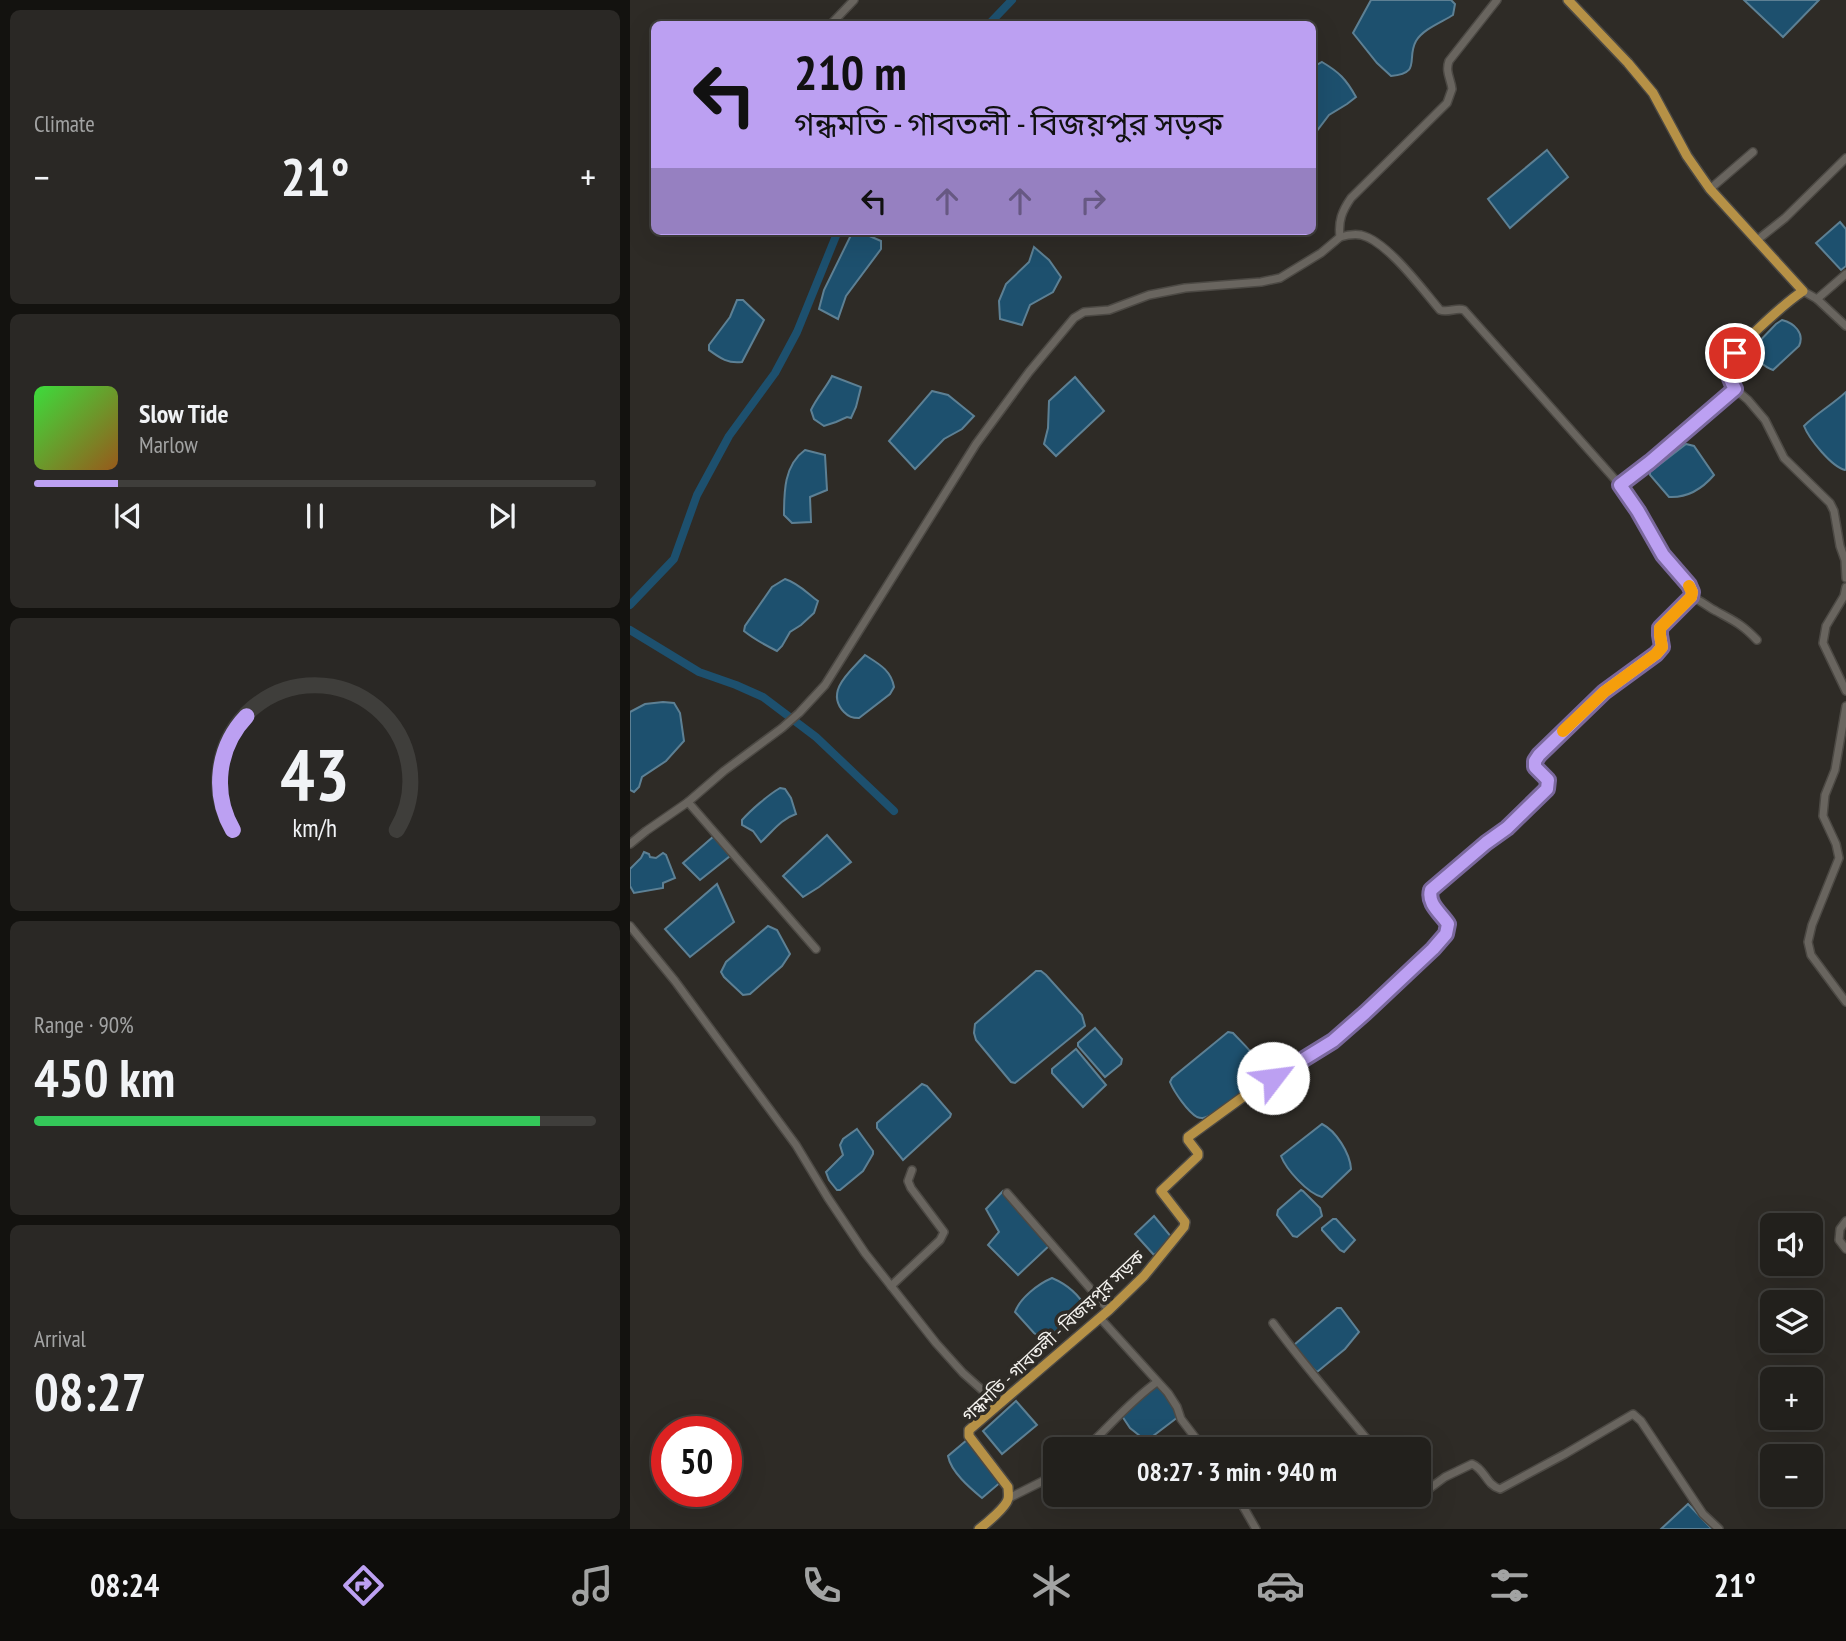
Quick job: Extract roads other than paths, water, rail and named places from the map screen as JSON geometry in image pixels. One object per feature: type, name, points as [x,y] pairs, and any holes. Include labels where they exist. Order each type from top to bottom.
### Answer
[{"type":"main road","points":[[1569,0],[1653,93],[1687,156],[1710,190],[1803,291],[1761,326],[1730,359],[1727,370],[1735,389],[1620,485],[1663,555],[1689,585],[1691,597]]},
{"type":"main road","name":"গন্ধমতি - গাবতলী - বিজয়পুর সড়ক","points":[[1009,1497],[1008,1487],[968,1433],[1109,1310],[1144,1276],[1184,1227],[1185,1222],[1161,1191],[1198,1156],[1188,1137],[1258,1086],[1333,1041],[1433,949],[1446,934],[1448,924],[1432,904],[1429,896],[1431,890],[1507,828],[1547,789],[1548,780],[1535,767],[1535,761],[1604,692],[1656,654],[1662,647],[1660,628],[1691,597]]},
{"type":"main road","points":[[979,1529],[1009,1497]]},
{"type":"street","points":[[834,21],[854,0]]},
{"type":"street","points":[[1340,237],[1341,215],[1351,198],[1447,103],[1452,89],[1447,67],[1449,61],[1497,0]]},
{"type":"street","points":[[1710,190],[1753,152]]},
{"type":"street","points":[[1756,241],[1785,218],[1846,158]]},
{"type":"street","points":[[630,844],[782,728],[825,685],[976,444],[1074,318],[1084,312],[1109,310],[1149,295],[1185,288],[1280,278],[1321,253],[1340,237],[1352,234],[1364,236],[1387,249],[1440,310],[1464,310],[1620,485]]},
{"type":"street","points":[[1817,299],[1846,274]]},
{"type":"street","points":[[1803,291],[1817,299],[1846,326]]},
{"type":"street","points":[[1735,389],[1765,420],[1784,458],[1830,503],[1845,560],[1846,578]]},
{"type":"street","points":[[1846,587],[1844,596],[1826,626],[1823,643],[1846,691]]},
{"type":"street","points":[[1691,597],[1735,620],[1757,640]]},
{"type":"street","points":[[1846,706],[1835,770],[1825,795],[1823,816],[1836,844],[1839,858],[1812,925],[1808,942],[1811,954],[1846,1002]]},
{"type":"street","points":[[688,802],[817,949]]},
{"type":"street","points":[[630,926],[675,981],[796,1145],[865,1253],[936,1343],[963,1373],[999,1405]]},
{"type":"street","points":[[891,1286],[940,1240],[944,1232],[911,1188],[908,1181],[912,1170]]},
{"type":"street","points":[[1007,1194],[1109,1310]]},
{"type":"street","points":[[1846,1221],[1840,1229],[1839,1240],[1846,1249]]},
{"type":"street","points":[[1100,1318],[1168,1393],[1182,1420],[1195,1437]]},
{"type":"street","points":[[1273,1323],[1301,1362],[1365,1437]]},
{"type":"street","points":[[1099,1437],[1121,1412],[1157,1382]]},
{"type":"street","points":[[1431,1487],[1472,1464],[1479,1467],[1494,1487],[1500,1489],[1633,1414],[1703,1514],[1718,1529]]},
{"type":"street","points":[[1009,1497],[1043,1481]]},
{"type":"street","points":[[1243,1507],[1256,1529]]},
{"type":"water","points":[[1371,0],[1451,0],[1455,4],[1453,15],[1428,29],[1416,41],[1407,72],[1391,76],[1353,33]]},
{"type":"water","points":[[1744,0],[1819,0],[1783,37]]},
{"type":"water","points":[[1322,62],[1333,69],[1349,85],[1356,97],[1329,115],[1316,132],[1316,65]]},
{"type":"water","points":[[1547,150],[1568,177],[1510,228],[1488,199]]},
{"type":"water","points":[[1840,222],[1846,229],[1846,266],[1841,270],[1816,243]]},
{"type":"water","points":[[851,235],[867,235],[881,241],[881,249],[846,296],[838,319],[819,309],[824,290]]},
{"type":"water","points":[[1034,247],[1049,260],[1061,277],[1053,292],[1030,305],[1022,325],[1000,319],[999,301],[1006,284],[1029,262]]},
{"type":"water","points":[[737,300],[743,300],[764,320],[742,362],[732,362],[709,350],[709,345],[730,317]]},
{"type":"water","points":[[1782,320],[1791,323],[1801,337],[1799,346],[1773,370],[1760,362],[1752,349]]},
{"type":"water","points":[[832,376],[861,387],[851,418],[824,426],[814,419],[811,410]]},
{"type":"water","points":[[1075,377],[1104,411],[1056,456],[1044,444],[1048,428],[1049,401]]},
{"type":"water","points":[[932,391],[948,395],[974,416],[962,429],[944,439],[915,469],[889,441]]},
{"type":"water","points":[[1846,392],[1845,470],[1822,452],[1804,426]]},
{"type":"water","points":[[1686,444],[1694,446],[1714,475],[1694,492],[1669,497],[1650,472]]},
{"type":"water","points":[[805,450],[825,455],[827,490],[810,497],[811,522],[792,523],[784,515],[787,480],[793,463]]},
{"type":"water","points":[[785,579],[818,601],[814,613],[790,632],[777,651],[744,631],[772,587]]},
{"type":"water","points":[[865,655],[887,672],[894,687],[890,694],[859,718],[852,717],[844,712],[839,704],[838,689]]},
{"type":"water","points":[[674,703],[680,713],[684,741],[666,761],[642,777],[634,792],[630,790],[630,712],[645,704]]},
{"type":"water","points":[[780,788],[785,789],[791,798],[796,814],[781,822],[761,842],[753,831],[742,825],[742,820]]},
{"type":"water","points":[[827,835],[851,862],[803,897],[783,876]]},
{"type":"water","points":[[714,836],[730,856],[700,880],[683,863]]},
{"type":"water","points":[[644,852],[656,858],[663,853],[666,855],[675,878],[663,883],[663,888],[634,893],[630,886],[630,869]]},
{"type":"water","points":[[717,884],[734,922],[690,957],[665,929]]},
{"type":"water","points":[[768,926],[777,930],[790,954],[782,966],[750,994],[743,995],[721,972],[726,962]]},
{"type":"water","points":[[1036,971],[1046,975],[1082,1015],[1085,1026],[1015,1083],[1011,1082],[976,1040],[975,1024]]},
{"type":"water","points":[[1095,1028],[1122,1059],[1121,1064],[1105,1077],[1078,1046]]},
{"type":"water","points":[[1228,1032],[1233,1033],[1252,1053],[1260,1064],[1264,1077],[1209,1116],[1197,1117],[1182,1101],[1170,1082]]},
{"type":"water","points":[[1076,1049],[1106,1085],[1083,1107],[1052,1073],[1052,1069]]},
{"type":"water","points":[[922,1084],[927,1086],[951,1114],[903,1160],[877,1128],[877,1123]]},
{"type":"water","points":[[1322,1124],[1341,1143],[1351,1169],[1322,1197],[1298,1180],[1281,1156]]},
{"type":"water","points":[[857,1129],[873,1154],[863,1171],[837,1190],[826,1172],[843,1155],[840,1145],[843,1139]]},
{"type":"water","points":[[1301,1190],[1320,1208],[1322,1216],[1297,1237],[1293,1236],[1277,1215],[1278,1210]]},
{"type":"water","points":[[1003,1191],[1050,1245],[1018,1275],[988,1245],[999,1232],[986,1209]]},
{"type":"water","points":[[1154,1216],[1173,1239],[1154,1255],[1135,1234]]},
{"type":"water","points":[[1333,1219],[1355,1240],[1344,1252],[1322,1230]]},
{"type":"water","points":[[1052,1278],[1072,1290],[1086,1308],[1044,1340],[1015,1312],[1030,1292]]},
{"type":"water","points":[[1337,1308],[1341,1308],[1359,1332],[1345,1349],[1317,1372],[1302,1358],[1294,1345]]},
{"type":"water","points":[[1157,1384],[1168,1394],[1178,1417],[1152,1437],[1141,1437],[1130,1428],[1122,1416]]},
{"type":"water","points":[[1016,1401],[1037,1425],[1002,1454],[983,1431]]},
{"type":"water","points":[[967,1440],[1002,1481],[982,1498],[957,1474],[948,1456]]},
{"type":"water","points":[[1688,1504],[1712,1529],[1661,1529]]},
{"type":"waterway","points":[[992,21],[1012,0]]},
{"type":"waterway","points":[[630,605],[674,559],[697,495],[729,436],[775,373],[797,332],[836,235]]},
{"type":"waterway","points":[[630,630],[699,672],[763,697],[816,737],[894,811]]}]
